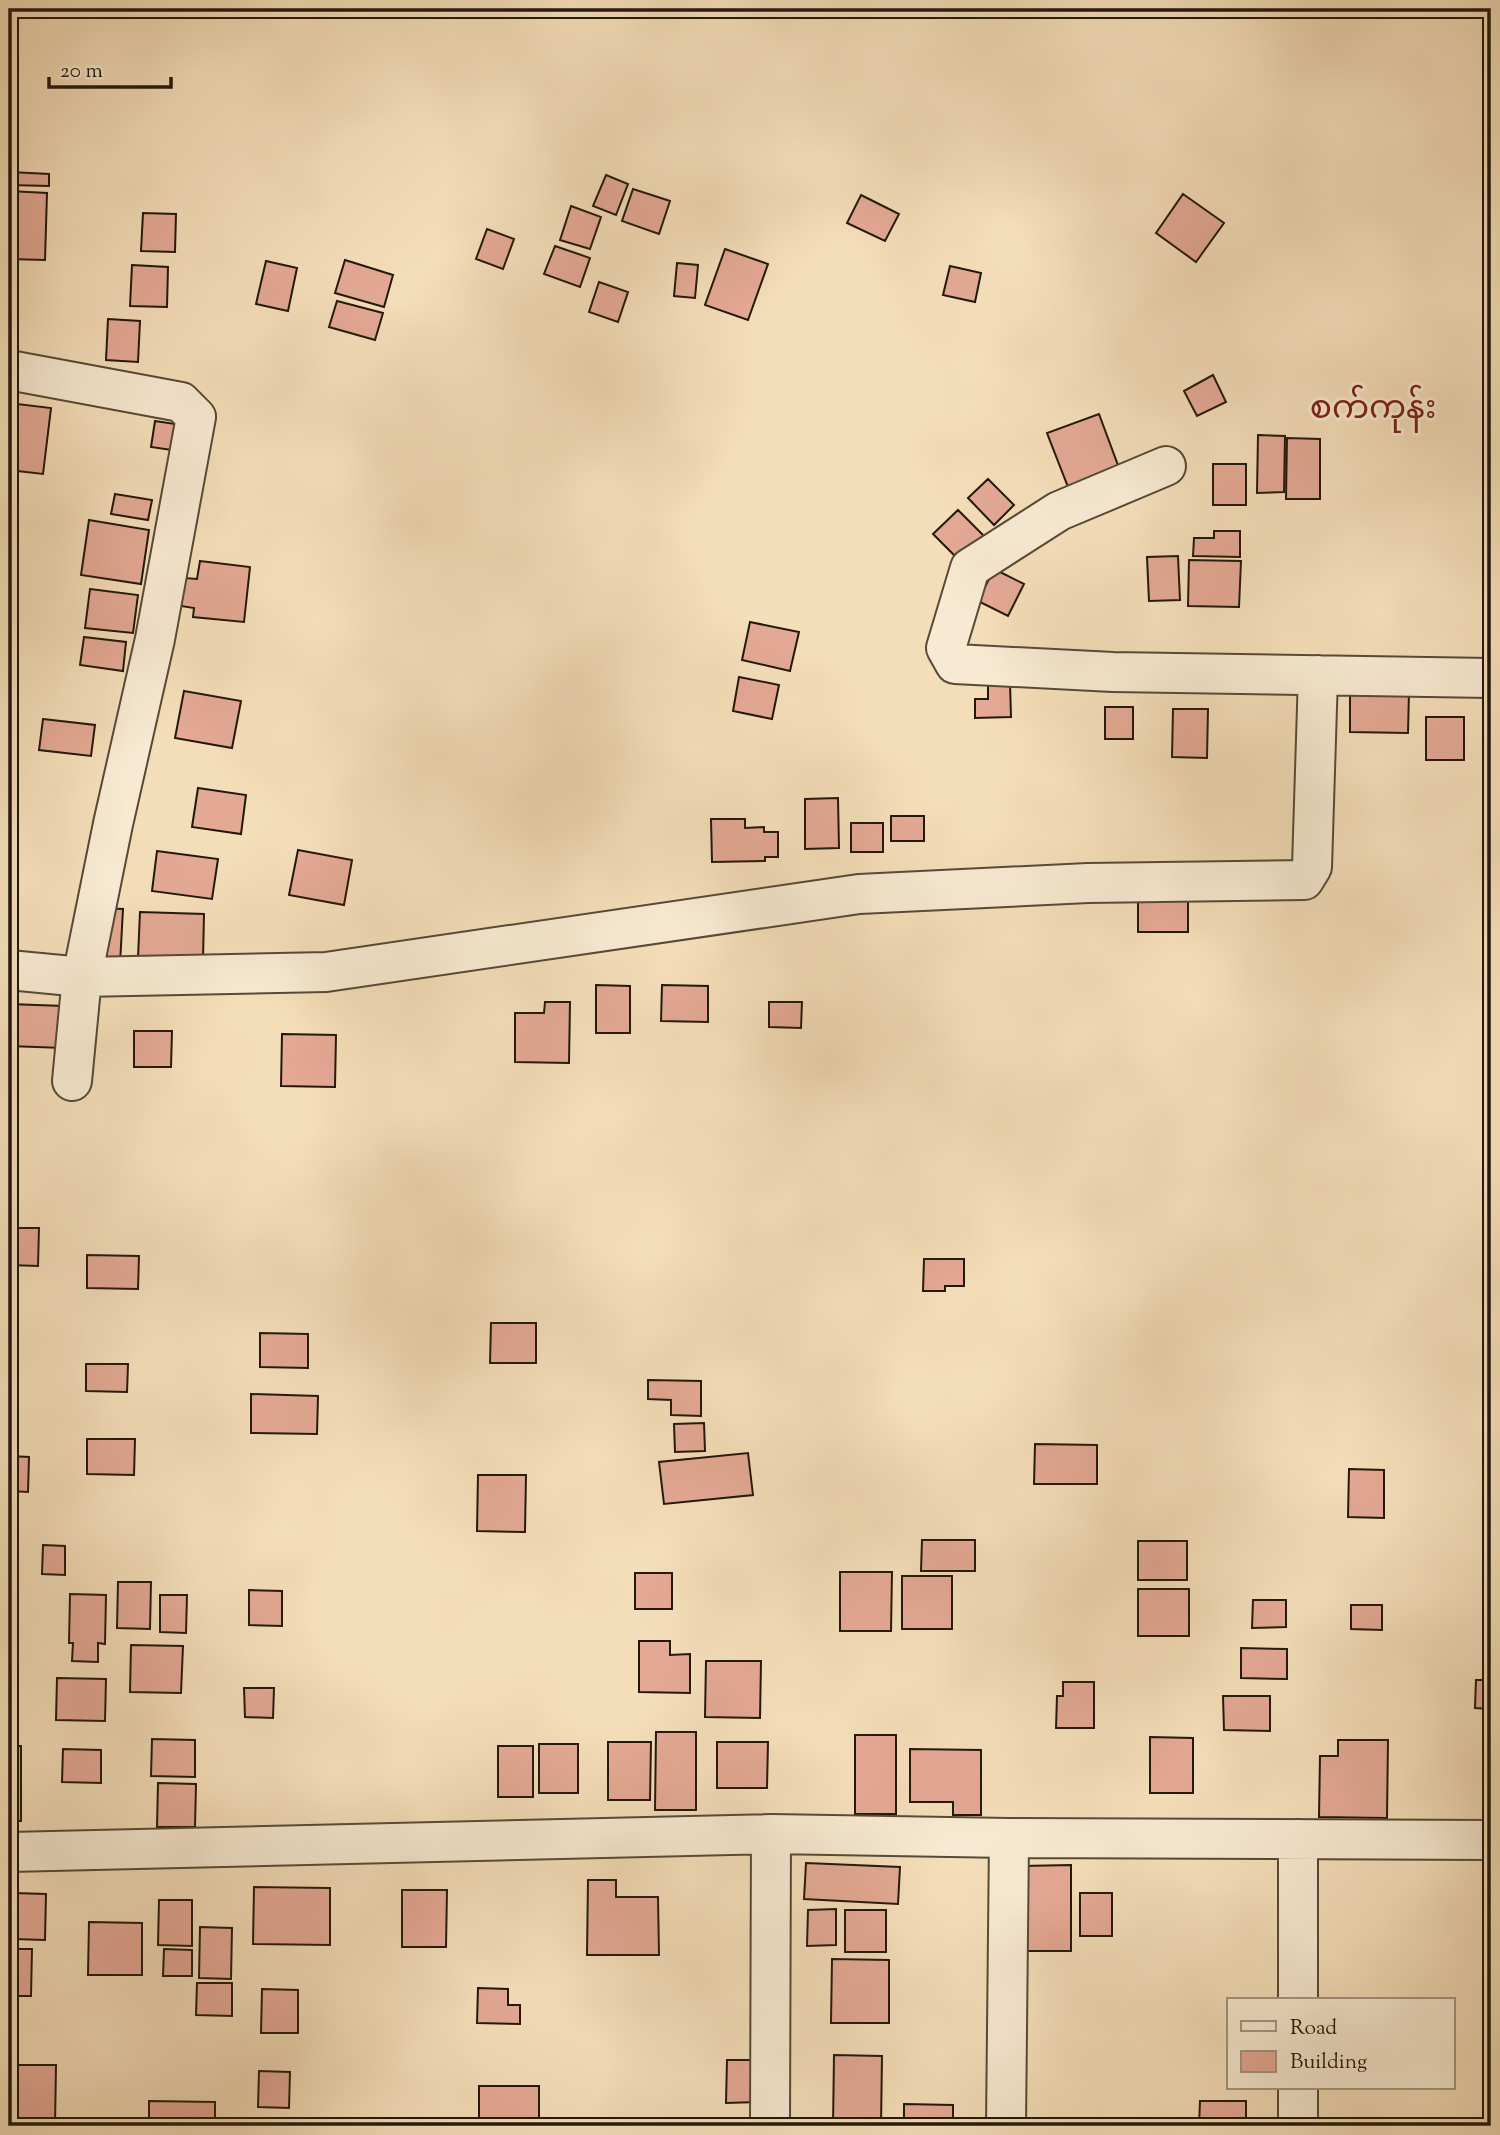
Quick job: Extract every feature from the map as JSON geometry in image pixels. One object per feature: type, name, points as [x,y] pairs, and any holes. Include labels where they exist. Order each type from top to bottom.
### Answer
[{"type":"street","points":[[9,370],[181,402],[197,417],[155,639],[82,977],[72,1081]]},
{"type":"street","points":[[1166,467],[1059,511],[970,568],[946,648],[955,664],[1113,672],[1491,678]]},
{"type":"street","points":[[9,970],[82,977],[326,972],[859,894],[1088,883],[1304,880],[1312,867],[1318,675]]},
{"type":"street","points":[[771,1834],[771,2126]]},
{"type":"street","points":[[9,1852],[771,1834],[1491,1840]]},
{"type":"street","points":[[1006,2126],[1009,1838]]},
{"type":"street","points":[[1297,1839],[1298,1998]]},
{"type":"street","points":[[1298,2090],[1298,2126]]},
{"type":"building","points":[[10,172],[49,174],[49,186],[9,185]]},
{"type":"building","points":[[606,175],[628,184],[616,215],[593,206]]},
{"type":"building","points":[[633,189],[670,201],[659,234],[622,221]]},
{"type":"building","points":[[9,191],[47,193],[45,260],[9,259]]},
{"type":"building","points":[[1183,194],[1224,223],[1196,262],[1156,233]]},
{"type":"building","points":[[861,195],[899,214],[885,241],[847,223]]},
{"type":"building","points":[[571,206],[601,217],[590,249],[560,240]]},
{"type":"building","points":[[143,213],[176,214],[175,252],[141,251]]},
{"type":"building","points":[[487,229],[514,239],[503,269],[476,259]]},
{"type":"building","points":[[555,246],[590,258],[580,287],[544,274]]},
{"type":"building","points":[[725,249],[768,264],[748,320],[705,305]]},
{"type":"building","points":[[345,260],[393,275],[384,307],[335,293]]},
{"type":"building","points":[[266,261],[297,268],[288,311],[256,304]]},
{"type":"building","points":[[677,263],[698,265],[695,298],[674,296]]},
{"type":"building","points":[[132,265],[168,267],[167,307],[130,306]]},
{"type":"building","points":[[950,266],[981,273],[975,302],[943,295]]},
{"type":"building","points":[[599,282],[628,292],[618,322],[589,312]]},
{"type":"building","points":[[337,301],[383,313],[375,340],[329,327]]},
{"type":"building","points":[[108,319],[140,321],[138,362],[106,360]]},
{"type":"building","points":[[1213,375],[1226,402],[1197,416],[1184,391]]},
{"type":"building","points":[[9,403],[51,408],[43,474],[9,470]]},
{"type":"building","points":[[1099,414],[1119,468],[1068,487],[1047,433]]},
{"type":"building","points":[[155,421],[182,425],[179,451],[151,447]]},
{"type":"building","points":[[1258,435],[1285,436],[1284,492],[1257,493]]},
{"type":"building","points":[[1287,438],[1320,439],[1320,499],[1286,499]]},
{"type":"building","points":[[1213,464],[1246,464],[1246,505],[1213,505]]},
{"type":"building","points":[[988,479],[1014,505],[994,525],[968,498]]},
{"type":"building","points":[[115,494],[152,500],[148,520],[111,514]]},
{"type":"building","points":[[958,510],[984,536],[959,560],[933,534]]},
{"type":"building","points":[[89,520],[149,530],[141,584],[81,575]]},
{"type":"building","points":[[1214,531],[1240,531],[1240,557],[1193,556],[1194,538],[1214,538]]},
{"type":"building","points":[[1488,547],[1491,547],[1491,602],[1488,602]]},
{"type":"building","points":[[1178,556],[1180,600],[1149,601],[1147,557]]},
{"type":"building","points":[[1189,560],[1241,561],[1239,607],[1188,606]]},
{"type":"building","points":[[200,561],[250,567],[244,622],[193,617],[194,608],[181,606],[185,578],[197,579]]},
{"type":"building","points":[[994,569],[1024,584],[1008,616],[978,601]]},
{"type":"building","points":[[90,589],[138,595],[133,633],[85,628]]},
{"type":"building","points":[[750,622],[799,632],[790,671],[742,660]]},
{"type":"building","points":[[84,637],[126,642],[123,671],[80,665]]},
{"type":"building","points":[[739,677],[779,685],[772,719],[733,711]]},
{"type":"building","points":[[1010,683],[1011,717],[975,718],[975,699],[988,699],[988,684]]},
{"type":"building","points":[[184,691],[241,701],[232,748],[175,738]]},
{"type":"building","points":[[1350,692],[1409,692],[1408,733],[1350,732]]},
{"type":"building","points":[[1105,707],[1133,707],[1133,739],[1105,739]]},
{"type":"building","points":[[1173,709],[1208,709],[1207,758],[1172,757]]},
{"type":"building","points":[[1426,717],[1464,717],[1464,760],[1426,760]]},
{"type":"building","points":[[43,719],[95,725],[91,756],[39,750]]},
{"type":"building","points":[[198,788],[246,795],[241,834],[192,827]]},
{"type":"building","points":[[838,798],[839,848],[805,849],[805,799]]},
{"type":"building","points":[[891,816],[924,816],[924,841],[891,841]]},
{"type":"building","points":[[711,819],[745,819],[745,828],[764,827],[764,832],[778,832],[778,857],[765,857],[765,861],[712,862]]},
{"type":"building","points":[[851,823],[883,823],[883,852],[851,852]]},
{"type":"building","points":[[298,850],[352,860],[344,905],[289,895]]},
{"type":"building","points":[[157,851],[218,859],[212,899],[152,891]]},
{"type":"building","points":[[1138,895],[1188,895],[1188,932],[1138,932]]},
{"type":"building","points":[[97,908],[123,909],[120,964],[94,963]]},
{"type":"building","points":[[140,912],[204,914],[203,960],[138,958]]},
{"type":"building","points":[[596,985],[630,986],[630,1033],[596,1033]]},
{"type":"building","points":[[662,985],[708,986],[708,1022],[661,1021]]},
{"type":"building","points":[[545,1002],[570,1002],[569,1063],[515,1062],[515,1013],[544,1013]]},
{"type":"building","points":[[769,1002],[802,1002],[801,1028],[769,1027]]},
{"type":"building","points":[[9,1004],[64,1006],[63,1048],[9,1046]]},
{"type":"building","points":[[134,1031],[172,1031],[171,1067],[134,1067]]},
{"type":"building","points":[[282,1034],[336,1035],[335,1087],[281,1086]]},
{"type":"building","points":[[9,1228],[39,1228],[38,1266],[9,1265]]},
{"type":"building","points":[[87,1255],[139,1256],[138,1289],[87,1288]]},
{"type":"building","points":[[924,1259],[964,1259],[964,1286],[945,1286],[945,1291],[923,1291]]},
{"type":"building","points":[[9,1305],[18,1305],[17,1337],[9,1337]]},
{"type":"building","points":[[491,1323],[536,1323],[536,1363],[490,1363]]},
{"type":"building","points":[[260,1333],[308,1334],[308,1368],[260,1367]]},
{"type":"building","points":[[86,1364],[128,1364],[127,1392],[86,1391]]},
{"type":"building","points":[[648,1380],[701,1381],[701,1416],[671,1415],[671,1400],[648,1399]]},
{"type":"building","points":[[251,1394],[318,1396],[317,1434],[251,1433]]},
{"type":"building","points":[[704,1423],[705,1451],[675,1452],[674,1424]]},
{"type":"building","points":[[87,1439],[135,1439],[134,1475],[87,1474]]},
{"type":"building","points":[[1035,1444],[1097,1445],[1097,1484],[1034,1484]]},
{"type":"building","points":[[748,1453],[753,1495],[664,1504],[659,1462]]},
{"type":"building","points":[[9,1456],[29,1457],[28,1492],[9,1491]]},
{"type":"building","points":[[1349,1469],[1384,1470],[1384,1518],[1348,1517]]},
{"type":"building","points":[[478,1475],[526,1475],[525,1532],[477,1531]]},
{"type":"building","points":[[922,1540],[975,1540],[975,1571],[921,1571]]},
{"type":"building","points":[[1138,1541],[1187,1541],[1187,1580],[1138,1580]]},
{"type":"building","points":[[43,1545],[65,1546],[65,1575],[42,1574]]},
{"type":"building","points":[[840,1572],[892,1572],[891,1631],[840,1631]]},
{"type":"building","points":[[635,1573],[672,1573],[672,1609],[635,1609]]},
{"type":"building","points":[[902,1576],[952,1576],[952,1629],[902,1629]]},
{"type":"building","points":[[118,1582],[151,1582],[150,1629],[117,1628]]},
{"type":"building","points":[[1138,1589],[1189,1589],[1189,1636],[1138,1636]]},
{"type":"building","points":[[249,1590],[282,1591],[282,1626],[249,1625]]},
{"type":"building","points":[[70,1594],[106,1595],[105,1644],[98,1643],[98,1662],[72,1661],[73,1643],[69,1643]]},
{"type":"building","points":[[160,1595],[187,1595],[186,1633],[160,1632]]},
{"type":"building","points":[[1253,1600],[1286,1600],[1286,1627],[1252,1628]]},
{"type":"building","points":[[1351,1605],[1382,1605],[1382,1630],[1351,1629]]},
{"type":"building","points":[[639,1641],[670,1641],[670,1655],[690,1654],[690,1693],[639,1692]]},
{"type":"building","points":[[131,1645],[183,1646],[181,1693],[130,1692]]},
{"type":"building","points":[[1241,1648],[1287,1649],[1287,1679],[1241,1678]]},
{"type":"building","points":[[706,1661],[761,1661],[760,1718],[705,1717]]},
{"type":"building","points":[[57,1678],[106,1679],[105,1721],[56,1720]]},
{"type":"building","points":[[1476,1680],[1491,1680],[1491,1709],[1475,1708]]},
{"type":"building","points":[[1063,1682],[1094,1682],[1094,1728],[1056,1728],[1057,1696],[1063,1696]]},
{"type":"building","points":[[244,1688],[274,1688],[273,1718],[245,1717]]},
{"type":"building","points":[[1223,1696],[1270,1696],[1270,1731],[1224,1730]]},
{"type":"building","points":[[656,1732],[696,1732],[696,1810],[655,1810]]},
{"type":"building","points":[[855,1735],[896,1735],[896,1814],[855,1814]]},
{"type":"building","points":[[1150,1737],[1193,1738],[1193,1793],[1150,1793]]},
{"type":"building","points":[[152,1739],[195,1740],[195,1777],[151,1776]]},
{"type":"building","points":[[1338,1740],[1388,1740],[1387,1818],[1319,1817],[1320,1756],[1338,1756]]},
{"type":"building","points":[[608,1742],[651,1742],[650,1800],[608,1800]]},
{"type":"building","points":[[717,1742],[768,1742],[767,1788],[717,1788]]},
{"type":"building","points":[[539,1744],[578,1744],[578,1793],[539,1793]]},
{"type":"building","points":[[9,1746],[21,1746],[21,1821],[9,1821]]},
{"type":"building","points":[[498,1746],[533,1746],[533,1797],[498,1797]]},
{"type":"building","points":[[63,1749],[101,1750],[101,1783],[62,1782]]},
{"type":"building","points":[[910,1749],[981,1750],[981,1815],[953,1815],[953,1802],[910,1802]]},
{"type":"building","points":[[158,1783],[196,1784],[195,1827],[157,1827]]},
{"type":"building","points":[[806,1863],[900,1867],[898,1904],[804,1899]]},
{"type":"building","points":[[1071,1865],[1071,1951],[1022,1951],[1022,1866]]},
{"type":"building","points":[[588,1880],[616,1880],[616,1897],[658,1897],[659,1955],[587,1955]]},
{"type":"building","points":[[254,1887],[330,1888],[330,1945],[253,1944]]},
{"type":"building","points":[[402,1890],[447,1890],[446,1947],[402,1947]]},
{"type":"building","points":[[14,1893],[46,1894],[45,1940],[13,1939]]},
{"type":"building","points":[[1080,1893],[1112,1893],[1112,1936],[1080,1936]]},
{"type":"building","points":[[159,1900],[192,1900],[192,1946],[158,1945]]},
{"type":"building","points":[[836,1909],[836,1945],[807,1946],[808,1910]]},
{"type":"building","points":[[845,1910],[886,1910],[886,1952],[845,1952]]},
{"type":"building","points":[[89,1922],[142,1923],[142,1975],[88,1975]]},
{"type":"building","points":[[200,1927],[232,1928],[231,1979],[199,1978]]},
{"type":"building","points":[[9,1949],[32,1949],[31,1996],[9,1996]]},
{"type":"building","points":[[164,1949],[192,1950],[192,1976],[163,1976]]},
{"type":"building","points":[[832,1959],[889,1960],[889,2023],[831,2023]]},
{"type":"building","points":[[197,1983],[232,1983],[232,2016],[196,2015]]},
{"type":"building","points":[[478,1988],[508,1989],[508,2005],[520,2005],[520,2024],[477,2023]]},
{"type":"building","points":[[262,1989],[298,1990],[298,2033],[261,2033]]},
{"type":"building","points":[[834,2055],[882,2056],[881,2126],[833,2126]]},
{"type":"building","points":[[727,2060],[758,2060],[758,2102],[726,2103]]},
{"type":"building","points":[[9,2065],[56,2065],[55,2126],[9,2126]]},
{"type":"building","points":[[259,2071],[290,2072],[289,2108],[258,2107]]},
{"type":"building","points":[[479,2086],[539,2086],[539,2122],[479,2121]]},
{"type":"building","points":[[149,2101],[215,2102],[215,2126],[149,2126]]},
{"type":"building","points":[[1200,2101],[1246,2101],[1246,2126],[1199,2126]]},
{"type":"building","points":[[904,2104],[953,2105],[953,2126],[904,2126]]},
{"type":"building","points":[[674,2123],[697,2123],[697,2126],[674,2126]]},
{"type":"district","name":"စက်ကုန်း","points":[[1373,410]]}]
